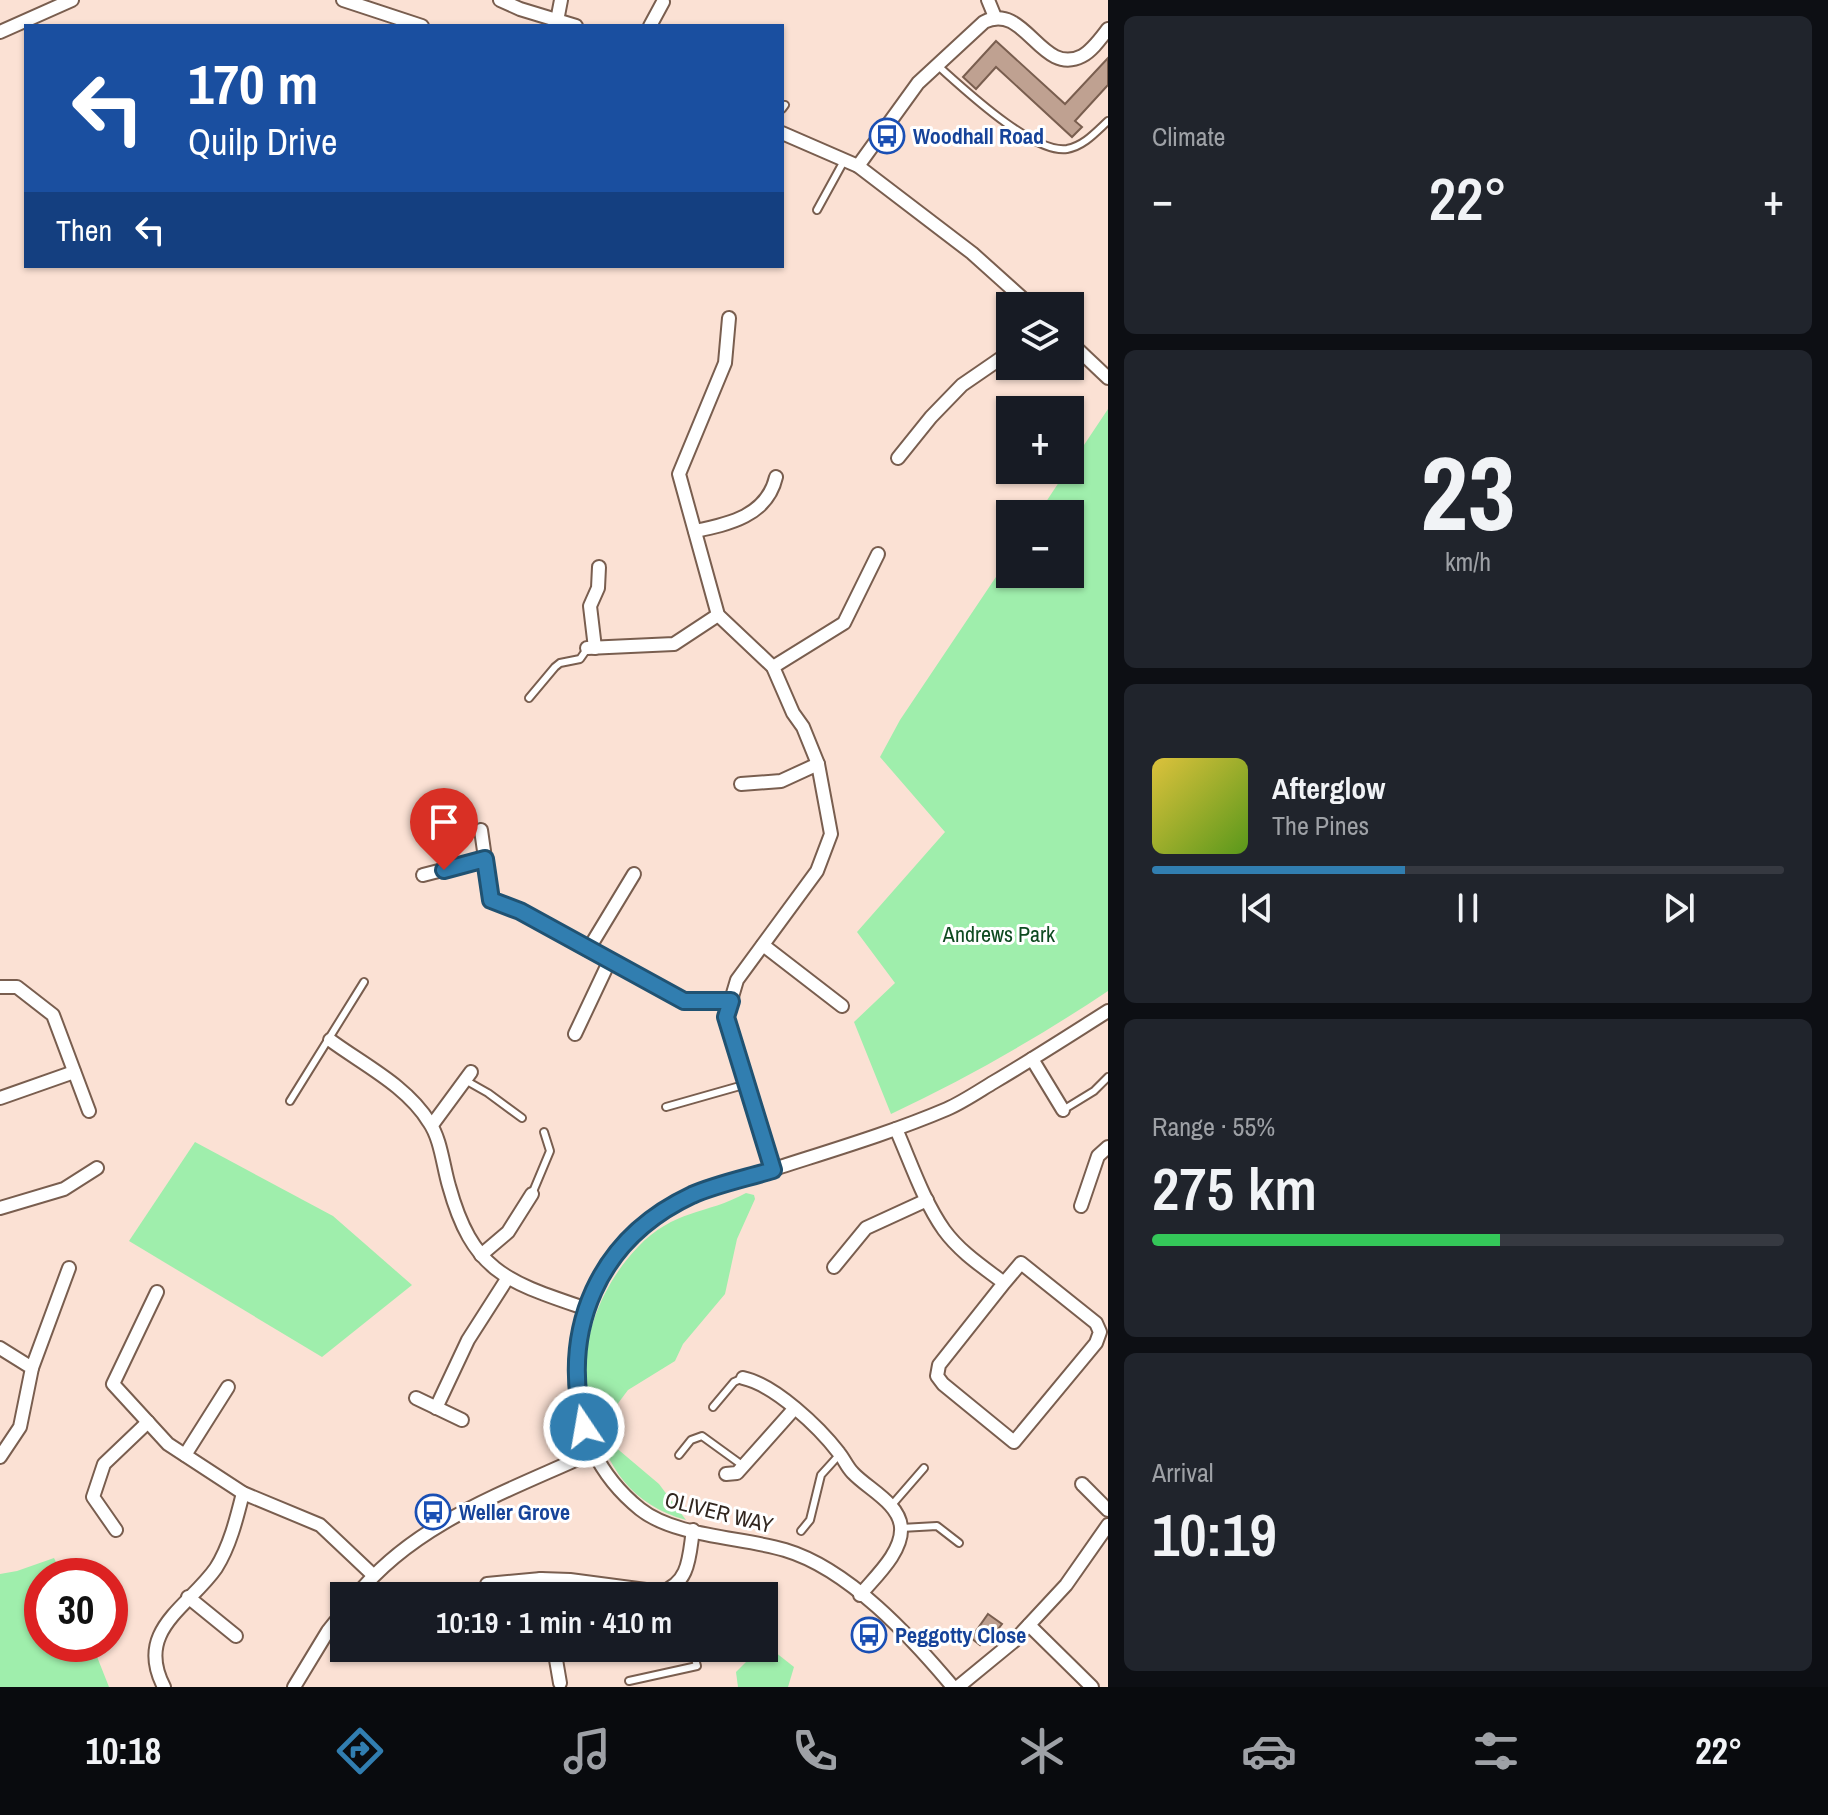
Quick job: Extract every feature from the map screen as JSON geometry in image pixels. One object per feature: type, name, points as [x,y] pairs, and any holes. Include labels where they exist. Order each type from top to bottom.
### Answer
[{"type":"street","points":[[0,32],[72,0]]},
{"type":"street","points":[[343,0],[416,24]]},
{"type":"street","points":[[500,0],[556,22],[561,0]]},
{"type":"street","points":[[988,0],[995,17]]},
{"type":"street","points":[[651,24],[663,2]]},
{"type":"street","points":[[858,166],[918,83],[979,25],[995,17],[1012,20],[1049,54],[1064,59],[1084,56],[1108,29]]},
{"type":"street","points":[[784,135],[858,166],[972,253],[1015,292]]},
{"type":"street","points":[[729,318],[725,363],[679,474],[718,615],[773,667],[818,764],[831,834],[817,871],[737,980],[726,1017],[773,1170]]},
{"type":"street","points":[[1084,355],[1108,378]]},
{"type":"street","points":[[898,458],[962,385],[996,362]]},
{"type":"street","points":[[695,531],[732,522],[755,511],[766,500],[776,477]]},
{"type":"street","points":[[773,667],[844,623],[878,554]]},
{"type":"street","points":[[599,567],[598,588],[590,606],[591,648],[674,644],[718,615]]},
{"type":"street","points":[[741,784],[781,781],[818,764]]},
{"type":"street","points":[[481,830],[491,900],[520,911],[684,1001],[731,1001]]},
{"type":"street","points":[[423,875],[485,859]]},
{"type":"street","points":[[588,950],[634,874]]},
{"type":"street","points":[[763,945],[842,1006]]},
{"type":"street","points":[[575,1034],[609,962]]},
{"type":"street","points":[[0,987],[17,987],[53,1015],[89,1111]]},
{"type":"street","name":"OLIVER WAY","points":[[955,1687],[912,1641],[860,1595],[815,1562],[789,1551],[668,1524],[644,1512],[607,1476],[593,1452],[576,1396],[575,1369],[580,1334],[598,1281],[615,1253],[649,1221],[694,1194],[896,1129],[951,1107],[1108,1011]]},
{"type":"street","points":[[330,1040],[416,1102],[432,1125],[454,1204],[467,1234],[481,1255],[507,1279],[587,1309]]},
{"type":"street","points":[[1032,1059],[1063,1110]]},
{"type":"street","points":[[0,1098],[74,1072]]},
{"type":"street","points":[[432,1125],[468,1076]]},
{"type":"street","points":[[896,1129],[927,1200],[944,1230],[964,1253],[1004,1283]]},
{"type":"street","points":[[1081,1206],[1098,1156],[1108,1147]]},
{"type":"street","points":[[0,1208],[64,1189],[97,1168]]},
{"type":"street","points":[[481,1255],[508,1232],[532,1194]]},
{"type":"street","points":[[834,1267],[866,1228],[927,1200]]},
{"type":"street","points":[[1021,1263],[1096,1323],[1100,1332],[1096,1343],[1014,1442],[937,1376],[939,1365],[1004,1283],[1021,1263]]},
{"type":"street","points":[[0,1457],[20,1427],[32,1368],[69,1268]]},
{"type":"street","points":[[436,1408],[468,1340],[507,1279]]},
{"type":"street","points":[[157,1292],[113,1384],[168,1444],[243,1493],[320,1525],[373,1575]]},
{"type":"street","points":[[0,1348],[32,1368]]},
{"type":"street","points":[[743,1378],[760,1382],[794,1409],[897,1515],[901,1528],[897,1546],[860,1595]]},
{"type":"street","points":[[185,1455],[228,1387]]},
{"type":"street","points":[[416,1398],[462,1420]]},
{"type":"street","points":[[726,1474],[737,1473],[744,1467],[794,1409]]},
{"type":"street","points":[[116,1530],[93,1497],[104,1464],[148,1422]]},
{"type":"street","points":[[367,1582],[414,1540],[464,1511],[593,1452]]},
{"type":"street","points":[[1082,1484],[1108,1510]]},
{"type":"street","points":[[164,1687],[154,1649],[174,1611],[216,1568],[236,1522],[243,1493]]},
{"type":"street","points":[[955,1687],[1029,1625],[1066,1585],[1108,1525]]},
{"type":"street","points":[[680,1582],[685,1572],[693,1530]]},
{"type":"street","points":[[509,1582],[541,1579],[585,1582]]},
{"type":"street","points":[[188,1597],[236,1636]]},
{"type":"street","points":[[1029,1625],[1092,1687]]},
{"type":"street","points":[[294,1687],[330,1628]]},
{"type":"street","points":[[556,1662],[560,1683]]},
{"type":"lane","points":[[937,65],[992,113],[1051,148],[1069,149],[1078,145],[1108,121]]},
{"type":"lane","points":[[817,210],[845,159]]},
{"type":"lane","points":[[529,698],[555,667],[580,659],[591,648]]},
{"type":"lane","points":[[290,1101],[364,982]]},
{"type":"lane","points":[[468,1076],[522,1118]]},
{"type":"lane","points":[[1063,1110],[1094,1091],[1108,1077]]},
{"type":"lane","points":[[666,1107],[747,1084]]},
{"type":"lane","points":[[532,1194],[550,1151],[544,1132]]},
{"type":"lane","points":[[713,1407],[734,1382],[743,1378]]},
{"type":"lane","points":[[679,1455],[691,1440],[702,1436],[744,1467]]},
{"type":"lane","points":[[801,1531],[810,1520],[821,1475],[840,1454]]},
{"type":"lane","points":[[891,1506],[924,1468]]},
{"type":"lane","points":[[901,1528],[937,1526],[959,1543]]},
{"type":"lane","points":[[629,1681],[697,1666],[696,1662]]},
{"type":"green space","name":"Andrews Park","points":[[1108,409],[1108,991],[1002,1056],[891,1114],[854,1022],[895,983],[857,932],[945,832],[880,757],[900,720],[996,577],[996,588],[1084,588],[1084,500],[1047,500],[1058,484],[1084,484],[1084,445]]},
{"type":"green space","points":[[195,1142],[333,1216],[412,1285],[322,1357],[129,1241]]},
{"type":"green space","points":[[746,1193],[754,1195],[755,1199],[737,1239],[725,1294],[683,1344],[675,1361],[628,1390],[610,1414],[614,1446],[659,1484],[686,1520],[651,1505],[636,1494],[614,1467],[587,1396],[586,1353],[604,1296],[638,1247],[677,1219]]},
{"type":"green space","points":[[24,1569],[24,1662],[99,1662],[109,1687],[0,1687],[0,1574]]},
{"type":"green space","points":[[778,1654],[794,1667],[788,1687],[738,1687],[736,1672],[746,1662],[778,1662]]},
{"type":"building","points":[[996,41],[1065,104],[1108,58],[1108,85],[1075,121],[1082,127],[1072,137],[996,67],[976,89],[963,77]]},
{"type":"building","points":[[988,1614],[1002,1624],[987,1643],[984,1640],[980,1645],[971,1638]]},
{"type":"place","name":"Woodhall Road","points":[[887,136]]},
{"type":"place","name":"Weller Grove","points":[[433,1512]]},
{"type":"place","name":"Peggotty Close","points":[[869,1635]]},
{"type":"route","points":[[444,870],[485,859],[491,900],[520,911],[684,1001],[731,1001],[726,1017],[773,1170],[694,1194],[661,1212],[637,1230],[615,1253],[598,1281],[580,1334],[575,1369],[576,1396],[584,1427]]}]
